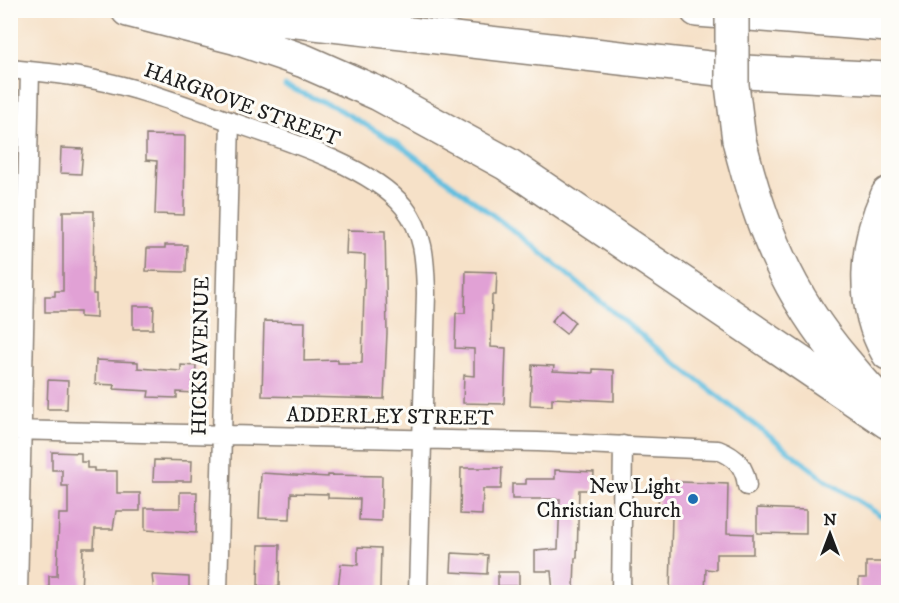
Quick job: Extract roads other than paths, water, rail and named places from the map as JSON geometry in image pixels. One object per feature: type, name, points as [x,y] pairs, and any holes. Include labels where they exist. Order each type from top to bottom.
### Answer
[{"type":"highway","points":[[128,10],[234,37],[304,61],[379,94],[507,164],[888,422]]},
{"type":"highway","points":[[200,10],[744,72],[888,79]]},
{"type":"highway","points":[[697,10],[888,25]]},
{"type":"highway","points":[[732,10],[732,85],[739,140],[754,198],[788,280],[830,344],[888,408]]},
{"type":"highway","points":[[888,194],[878,218],[868,266],[869,292],[874,318],[888,353]]},
{"type":"street","name":"HARGROVE STREET","points":[[10,69],[96,80],[141,91],[230,121],[333,161],[373,182],[405,208],[417,228],[424,247],[426,293],[418,592]]},
{"type":"street","points":[[18,592],[16,430],[30,71]]},
{"type":"street","name":"HICKS AVENUE","points":[[218,592],[230,121]]},
{"type":"street","name":"ADDERLEY STREET","points":[[16,430],[718,450],[732,455],[742,465],[747,486]]},
{"type":"street","points":[[621,592],[623,446]]},
{"type":"waterway","points":[[285,86],[335,107],[400,145],[527,241],[664,354],[827,481],[888,520]]},
{"type":"place","name":"New Light Christian Church","points":[[693,499]]}]
